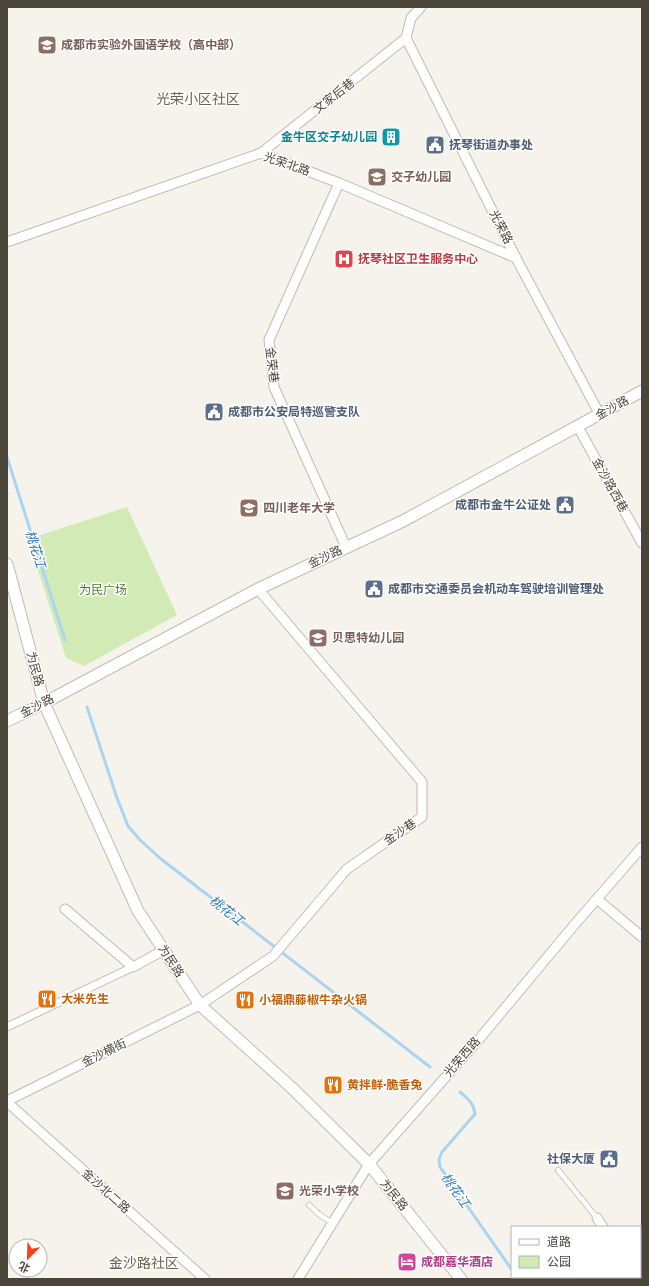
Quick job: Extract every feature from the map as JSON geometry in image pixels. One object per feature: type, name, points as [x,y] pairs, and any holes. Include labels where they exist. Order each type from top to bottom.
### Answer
[{"type":"street","points":[[406,38],[411,18],[421,7]]},
{"type":"street","name":"文家后巷","points":[[261,153],[406,38]]},
{"type":"street","name":"光荣路","points":[[406,38],[516,258],[600,415]]},
{"type":"street","name":"光荣北路","points":[[7,242],[261,153],[339,183],[516,258]]},
{"type":"street","name":"金荣巷","points":[[339,183],[269,340],[274,387],[346,547]]},
{"type":"street","name":"金沙路","points":[[7,721],[44,703],[258,589],[403,521],[642,391]]},
{"type":"street","name":"金沙路西巷","points":[[578,427],[642,543]]},
{"type":"street","name":"为民路","points":[[7,564],[44,703],[138,911],[200,1005],[292,1088],[369,1164],[461,1279]]},
{"type":"street","name":"金沙巷","points":[[200,1005],[274,956],[347,869],[422,817],[422,782],[258,589]]},
{"type":"street","name":"光荣西路","points":[[298,1279],[369,1164],[480,1038],[642,847]]},
{"type":"street","points":[[597,899],[642,937]]},
{"type":"street","points":[[65,908],[133,967]]},
{"type":"street","points":[[7,1028],[133,967],[164,950]]},
{"type":"street","name":"金沙横街","points":[[7,1102],[200,1005]]},
{"type":"street","name":"金沙北二路","points":[[7,1102],[205,1279]]},
{"type":"street","points":[[598,1218],[602,1226]]},
{"type":"lane","points":[[558,1170],[598,1218]]},
{"type":"lane","points":[[309,1205],[321,1216],[333,1223]]},
{"type":"green space","name":"为民广场","points":[[127,507],[177,615],[84,666],[66,658],[28,539]]},
{"type":"waterway","name":"桃花江","points":[[7,457],[65,640]]},
{"type":"waterway","name":"桃花江","points":[[87,707],[117,798],[128,826],[140,840],[161,859],[430,1067]]},
{"type":"waterway","name":"桃花江","points":[[460,1092],[472,1104],[475,1114],[442,1152],[439,1159],[440,1167],[511,1269]]},
{"type":"place","name":"成都市实验外国语学校（高中部）","points":[[47,45]]},
{"type":"place","name":"金牛区交子幼儿园","points":[[391,137]]},
{"type":"place","name":"抚琴街道办事处","points":[[435,145]]},
{"type":"place","name":"交子幼儿园","points":[[377,177]]},
{"type":"place","name":"抚琴社区卫生服务中心","points":[[344,259]]},
{"type":"place","name":"成都市公安局特巡警支队","points":[[214,412]]},
{"type":"place","name":"成都市金牛公证处","points":[[565,505]]},
{"type":"place","name":"四川老年大学","points":[[249,508]]},
{"type":"place","name":"成都市交通委员会机动车驾驶培训管理处","points":[[374,589]]},
{"type":"place","name":"贝思特幼儿园","points":[[318,638]]},
{"type":"place","name":"大米先生","points":[[47,999]]},
{"type":"place","name":"小福鼎藤椒牛杂火锅","points":[[245,1000]]},
{"type":"place","name":"黄拌鲜·脆香兔","points":[[333,1085]]},
{"type":"place","name":"社保大厦","points":[[609,1159]]},
{"type":"place","name":"光荣小学校","points":[[285,1191]]},
{"type":"place","name":"成都嘉华酒店","points":[[407,1262]]},
{"type":"district","name":"光荣小区社区","points":[[198,99]]},
{"type":"district","name":"金沙路社区","points":[[144,1263]]}]
